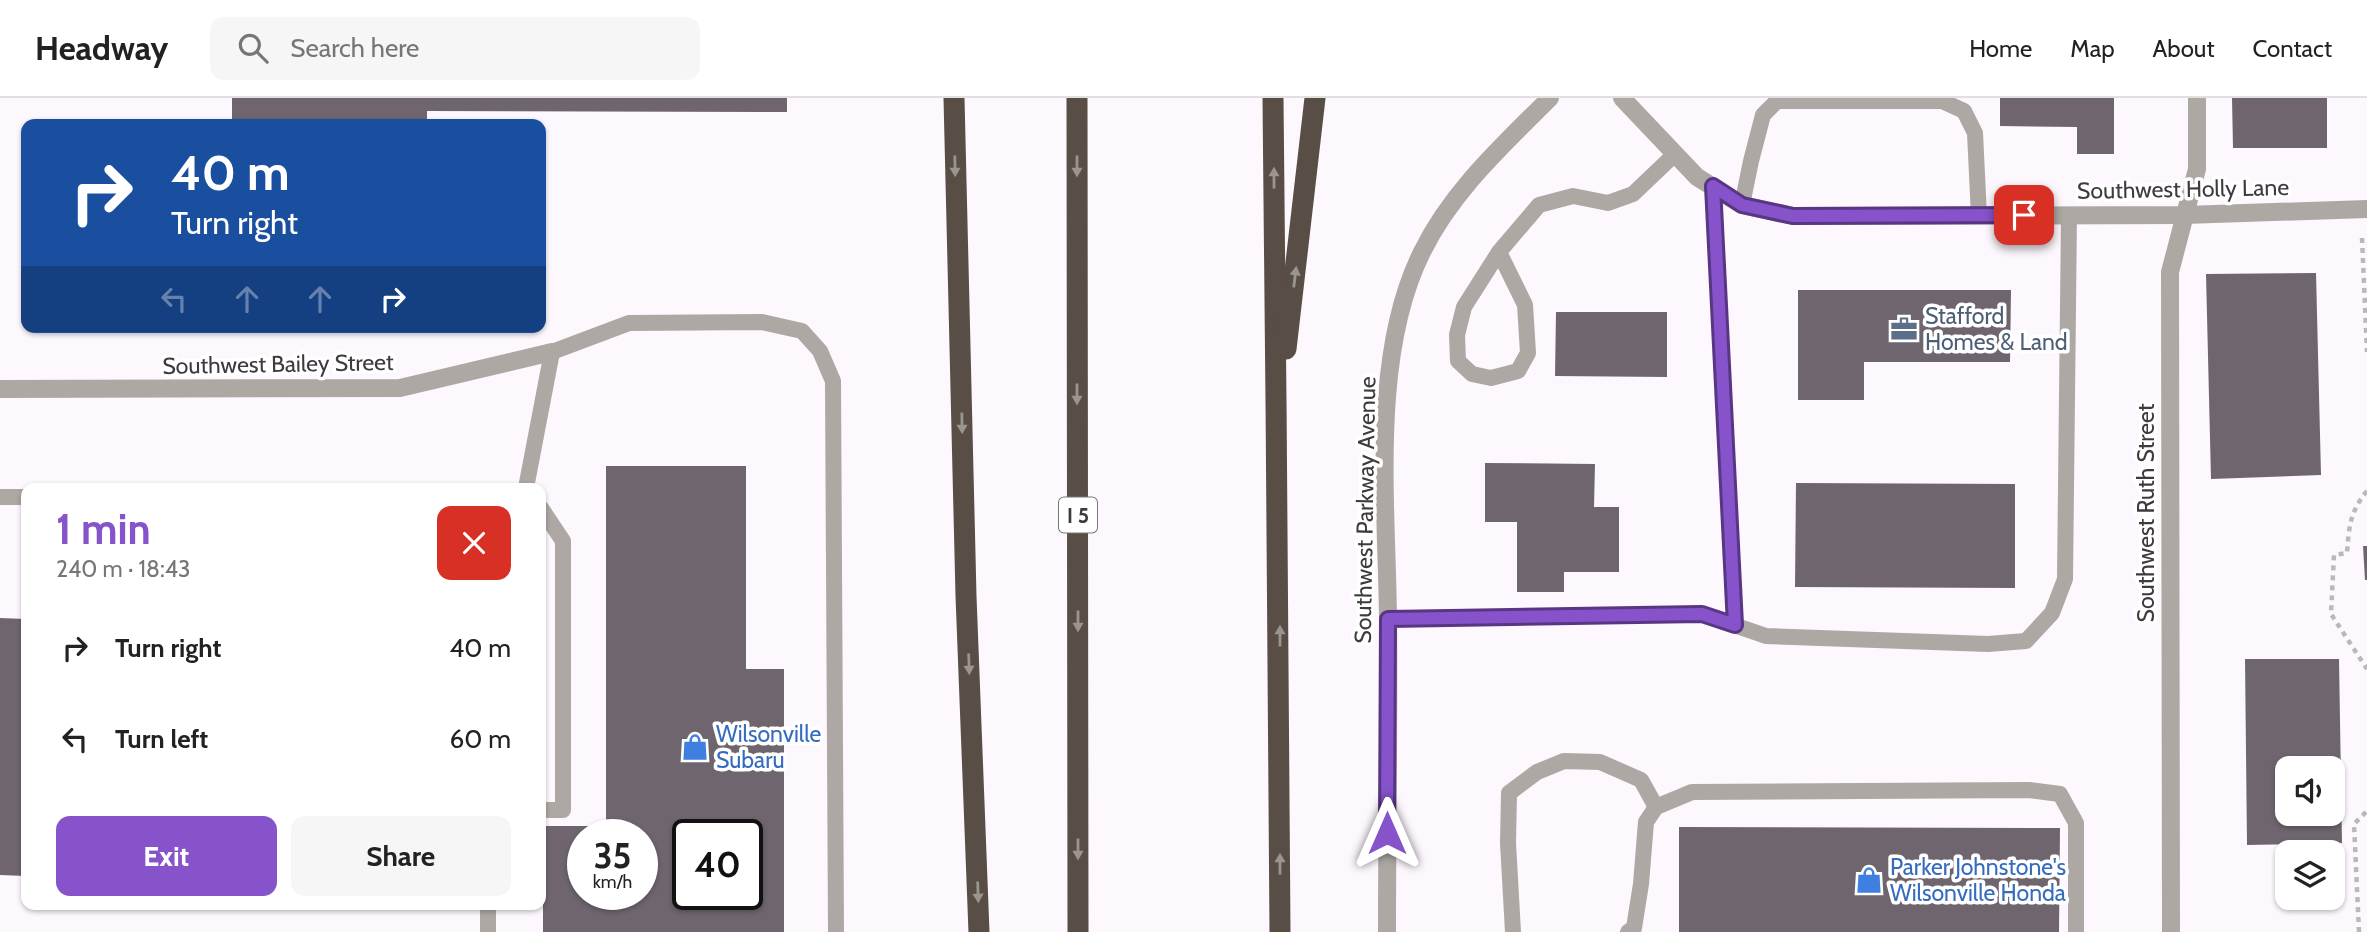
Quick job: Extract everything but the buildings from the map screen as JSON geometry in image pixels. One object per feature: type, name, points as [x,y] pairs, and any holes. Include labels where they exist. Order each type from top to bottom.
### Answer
[{"type":"highway","points":[[954,98],[966,596],[979,932]]},
{"type":"highway","name":"I 5","points":[[1077,98],[1078,932]]},
{"type":"highway","points":[[1273,98],[1280,612],[1280,932]]},
{"type":"highway","points":[[1276,442],[1315,98]]},
{"type":"street","name":"Southwest Parkway Avenue","points":[[1387,932],[1388,619],[1385,453],[1393,354],[1403,300],[1422,252],[1445,213],[1488,160],[1550,98]]},
{"type":"street","name":"Southwest Holly Lane","points":[[1622,98],[1698,177],[1742,205],[1793,216],[2185,215],[2364,209]]},
{"type":"street","name":"Southwest Ruth Street","points":[[2171,932],[2170,272],[2197,169],[2197,98]]},
{"type":"street","name":"Southwest Bailey Street","points":[[0,389],[400,388],[552,352]]},
{"type":"lane","points":[[1742,205],[1763,115],[1759,98]]},
{"type":"lane","points":[[1763,115],[1777,101],[1942,101],[1964,111],[1975,132],[1979,216]]},
{"type":"lane","points":[[1499,252],[1525,305],[1528,353],[1518,371],[1492,378],[1472,374],[1458,360],[1457,335],[1464,307],[1499,252],[1539,205],[1573,196],[1608,203],[1633,194],[1675,154]]},
{"type":"lane","points":[[1713,186],[1735,625]]},
{"type":"lane","points":[[1388,619],[1702,614],[1766,636],[1988,644],[2025,641],[2052,613],[2065,579],[2069,215]]},
{"type":"lane","points":[[528,483],[552,352],[629,323],[762,322],[802,331],[820,351],[833,381],[836,932]]},
{"type":"lane","points":[[0,497],[21,497]]},
{"type":"lane","points":[[546,516],[563,541],[563,810],[546,810]]},
{"type":"lane","points":[[1513,932],[1508,843],[1509,793],[1536,772],[1564,761],[1600,762],[1641,780],[1656,807]]},
{"type":"lane","points":[[1628,932],[1634,928],[1638,906],[1646,822],[1656,807],[1692,792],[2029,790],[2060,794],[2076,823],[2076,932]]},
{"type":"lane","points":[[488,910],[488,932]]},
{"type":"path","points":[[2364,209],[2367,352]]},
{"type":"path","points":[[2367,491],[2354,508],[2348,532],[2347,553],[2334,555],[2331,614],[2367,669]]},
{"type":"path","points":[[2359,932],[2354,824],[2367,811]]},
{"type":"place","name":"Stafford Homes & Land","points":[[1904,329]]},
{"type":"place","name":"Wilsonville Subaru","points":[[695,747]]},
{"type":"place","name":"Parker Johnstone's Wilsonville Honda","points":[[1869,880]]},
{"type":"route","points":[[1387,833],[1388,619],[1702,614],[1735,625],[1713,186],[1742,205],[1793,216],[2024,215]]}]
